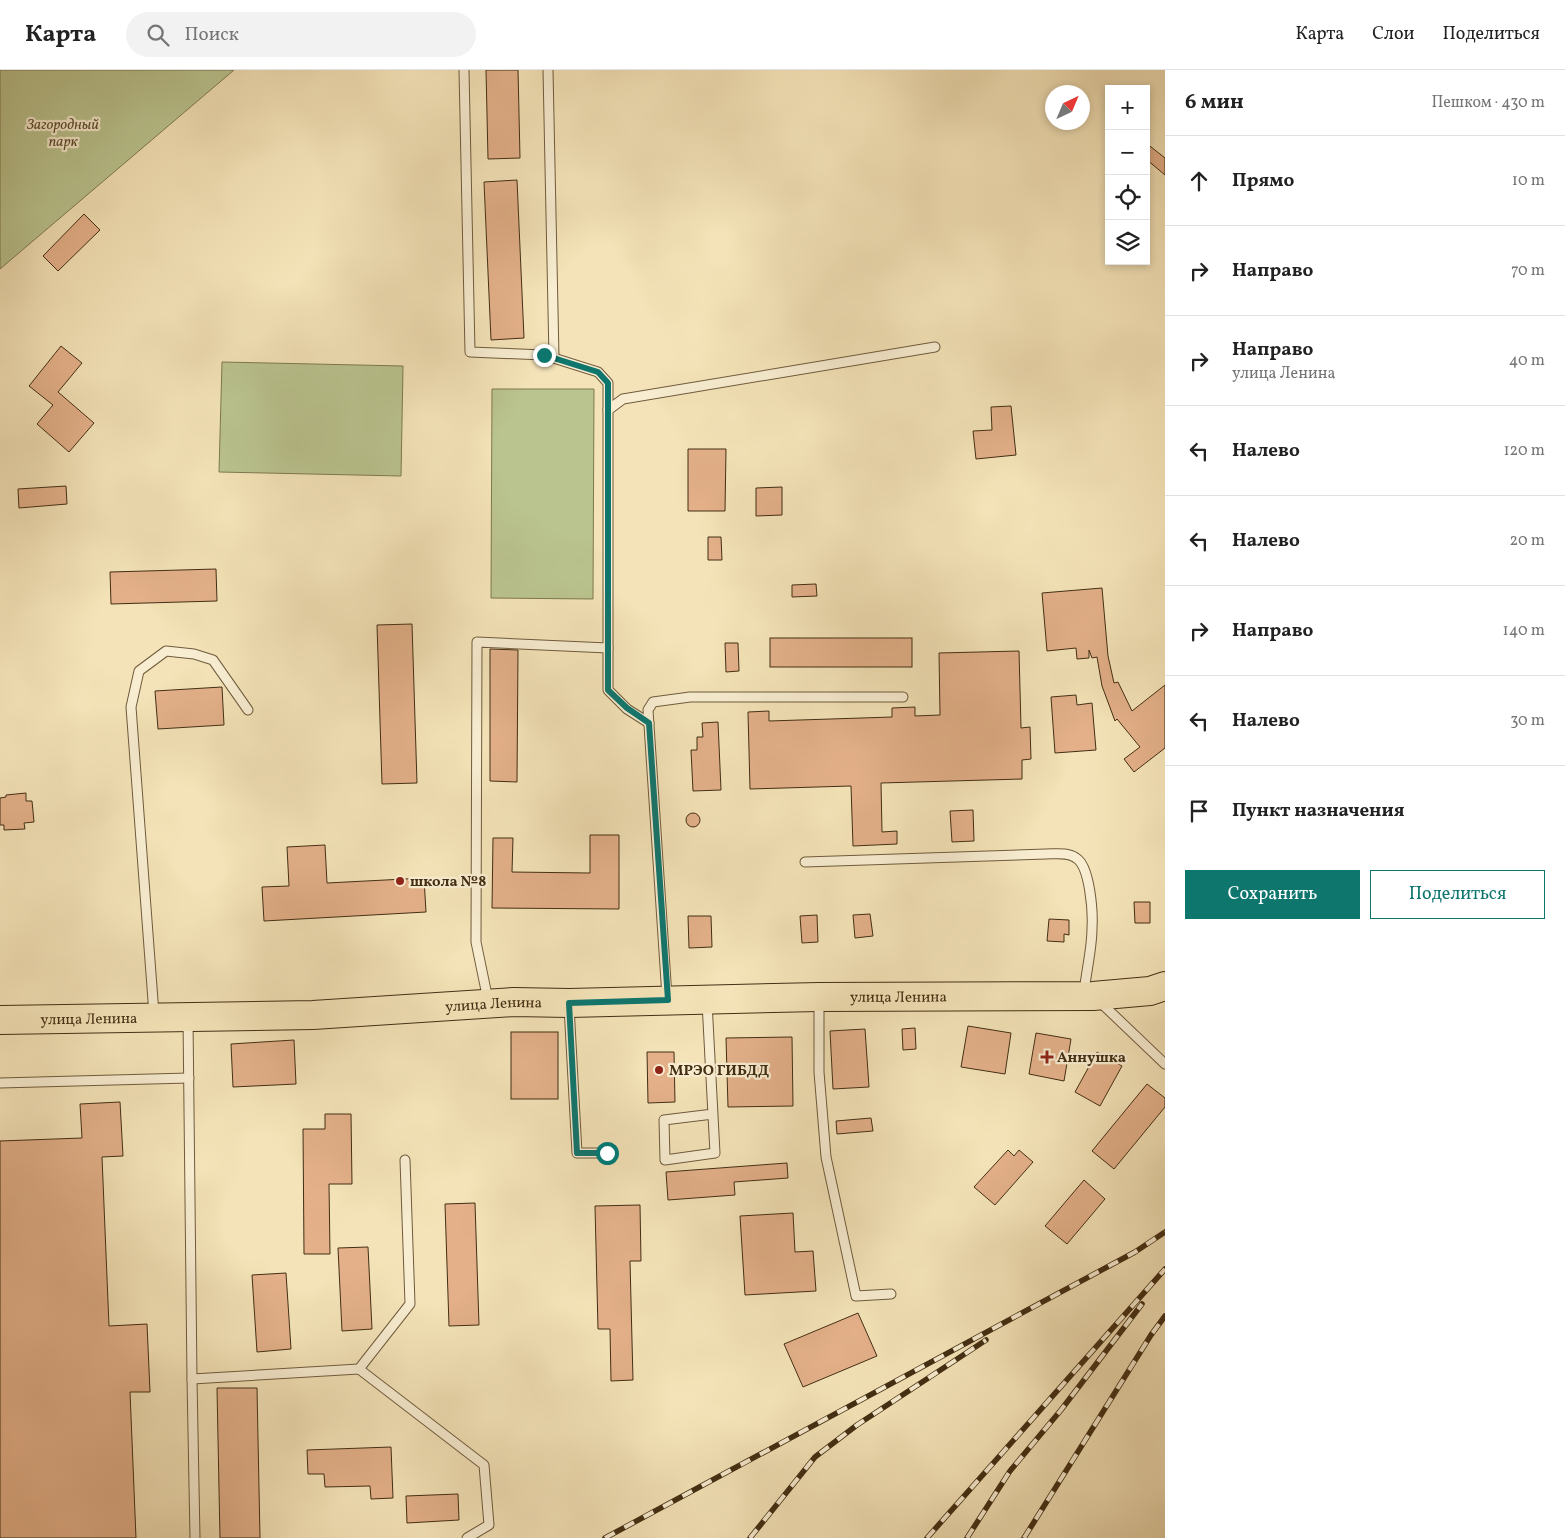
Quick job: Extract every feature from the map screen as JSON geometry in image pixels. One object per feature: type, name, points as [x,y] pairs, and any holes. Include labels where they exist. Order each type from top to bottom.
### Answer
[{"type":"main road","name":"улица Ленина","points":[[0,1020],[313,1015],[514,1002],[569,1003],[819,997],[1088,996],[1150,991],[1165,986]]},
{"type":"lane","points":[[464,70],[470,352],[544,355],[598,372],[608,383],[608,690],[627,708],[649,723]]},
{"type":"lane","points":[[548,70],[554,358]]},
{"type":"lane","points":[[608,410],[623,399],[935,347]]},
{"type":"lane","points":[[489,1004],[476,942],[477,642],[608,648]]},
{"type":"lane","points":[[154,1017],[131,707],[139,671],[166,651],[194,654],[213,660],[248,710]]},
{"type":"lane","points":[[668,1000],[648,710],[653,702],[690,697],[903,697]]},
{"type":"lane","points":[[805,862],[1046,854],[1075,856],[1081,862],[1086,872],[1092,928],[1088,996],[1165,1064]]},
{"type":"lane","points":[[819,997],[819,1072],[826,1157],[856,1296],[891,1294]]},
{"type":"lane","points":[[707,999],[713,1114],[715,1153],[665,1160],[664,1120],[713,1114]]},
{"type":"lane","points":[[569,1003],[577,1153],[607,1153]]},
{"type":"lane","points":[[188,1016],[195,1538]]},
{"type":"lane","points":[[0,1082],[189,1078]]},
{"type":"lane","points":[[359,1369],[410,1304],[406,1160]]},
{"type":"lane","points":[[192,1378],[359,1369],[484,1465],[489,1525],[467,1538]]},
{"type":"green space","name":"Загородный парк","points":[[0,70],[234,70],[0,269]]},
{"type":"green space","points":[[222,362],[403,366],[401,476],[219,472]]},
{"type":"green space","points":[[492,389],[594,389],[593,599],[491,598]]},
{"type":"building","points":[[486,70],[518,70],[520,158],[488,159]]},
{"type":"building","points":[[1150,146],[1165,158],[1165,175],[1150,162]]},
{"type":"building","points":[[517,180],[524,338],[491,340],[484,182]]},
{"type":"building","points":[[84,214],[100,230],[58,271],[43,256]]},
{"type":"building","points":[[61,346],[82,363],[58,392],[94,423],[69,452],[37,424],[53,405],[29,386]]},
{"type":"building","points":[[1011,406],[1016,455],[976,459],[973,431],[992,430],[991,407]]},
{"type":"building","points":[[688,449],[726,449],[725,511],[688,511]]},
{"type":"building","points":[[66,486],[67,504],[19,508],[18,489]]},
{"type":"building","points":[[782,487],[782,515],[756,516],[756,488]]},
{"type":"building","points":[[708,537],[721,537],[722,560],[708,560]]},
{"type":"building","points":[[216,569],[217,601],[111,604],[110,572]]},
{"type":"building","points":[[816,584],[817,596],[792,597],[792,585]]},
{"type":"building","points":[[1102,588],[1108,656],[1114,683],[1118,682],[1132,711],[1165,685],[1165,748],[1134,772],[1124,759],[1140,747],[1117,719],[1115,721],[1102,686],[1097,657],[1092,658],[1089,650],[1089,658],[1077,659],[1076,648],[1047,651],[1042,593]]},
{"type":"building","points":[[412,624],[417,783],[382,784],[377,625]]},
{"type":"building","points":[[770,638],[912,638],[912,667],[770,667]]},
{"type":"building","points":[[725,643],[738,643],[739,671],[726,672]]},
{"type":"building","points":[[490,649],[518,650],[517,782],[490,781]]},
{"type":"building","points":[[1019,651],[1021,728],[1030,727],[1031,759],[1022,760],[1022,779],[881,783],[882,832],[897,831],[897,844],[853,846],[851,786],[750,789],[748,712],[769,711],[769,721],[892,717],[892,708],[915,707],[915,716],[940,715],[939,653]]},
{"type":"building","points":[[222,687],[224,725],[158,729],[155,691]]},
{"type":"building","points":[[1076,695],[1077,705],[1092,703],[1096,750],[1055,753],[1051,697]]},
{"type":"building","points":[[718,722],[721,790],[693,791],[691,750],[697,750],[697,737],[703,737],[702,723]]},
{"type":"building","points":[[26,793],[26,801],[32,801],[34,822],[24,823],[25,829],[4,830],[4,825],[0,825],[0,798],[6,797],[6,795]]},
{"type":"building","points":[[973,810],[974,841],[952,842],[950,811]]},
{"type":"building","points":[[693,813],[698,815],[700,820],[698,825],[693,827],[688,825],[686,820],[688,815]]},
{"type":"building","points":[[590,835],[619,835],[619,909],[492,908],[493,838],[513,838],[512,872],[590,873]]},
{"type":"building","name":"школа №8","points":[[325,845],[327,883],[424,878],[426,912],[264,921],[262,887],[289,886],[287,847]]},
{"type":"building","points":[[1134,902],[1150,902],[1150,923],[1135,923]]},
{"type":"building","points":[[870,914],[873,936],[855,938],[853,915]]},
{"type":"building","points":[[817,915],[818,942],[802,943],[800,916]]},
{"type":"building","points":[[688,916],[711,916],[712,947],[689,948]]},
{"type":"building","points":[[1049,919],[1069,920],[1069,935],[1064,934],[1064,942],[1047,941]]},
{"type":"building","points":[[968,1026],[1011,1033],[1005,1074],[961,1067]]},
{"type":"building","points":[[915,1028],[916,1049],[903,1050],[902,1029]]},
{"type":"building","points":[[865,1029],[869,1087],[833,1089],[830,1031]]},
{"type":"building","points":[[511,1032],[558,1032],[558,1099],[511,1099]]},
{"type":"building","points":[[1036,1033],[1071,1039],[1064,1081],[1029,1074]]},
{"type":"building","points":[[792,1037],[793,1106],[728,1107],[726,1038]]},
{"type":"building","points":[[294,1040],[296,1084],[233,1087],[231,1044]]},
{"type":"building","points":[[647,1052],[674,1052],[675,1102],[648,1103]]},
{"type":"building","points":[[1097,1052],[1122,1066],[1100,1106],[1075,1092]]},
{"type":"building","points":[[1147,1084],[1165,1098],[1165,1107],[1114,1169],[1092,1151]]},
{"type":"building","points":[[120,1102],[123,1156],[102,1157],[109,1326],[147,1324],[150,1392],[130,1392],[136,1538],[0,1538],[0,1141],[82,1138],[80,1104]]},
{"type":"building","points":[[325,1114],[351,1114],[352,1184],[329,1184],[330,1254],[304,1254],[303,1129],[325,1129]]},
{"type":"building","points":[[871,1118],[873,1131],[837,1134],[836,1121]]},
{"type":"building","points":[[1008,1150],[1014,1156],[1019,1150],[1033,1162],[995,1205],[974,1187]]},
{"type":"building","points":[[787,1163],[788,1178],[734,1182],[735,1195],[668,1200],[666,1172]]},
{"type":"building","points":[[1084,1180],[1105,1199],[1067,1244],[1045,1226]]},
{"type":"building","points":[[475,1203],[479,1325],[449,1326],[445,1204]]},
{"type":"building","points":[[640,1205],[641,1261],[630,1261],[633,1380],[611,1381],[610,1329],[598,1329],[595,1206]]},
{"type":"building","points":[[793,1213],[795,1252],[813,1251],[816,1291],[745,1295],[740,1216]]},
{"type":"building","points":[[368,1247],[372,1329],[342,1331],[338,1248]]},
{"type":"building","points":[[286,1273],[291,1349],[257,1352],[252,1275]]},
{"type":"building","points":[[858,1313],[877,1356],[803,1387],[784,1344]]},
{"type":"building","points":[[217,1388],[257,1388],[260,1538],[220,1538]]},
{"type":"building","points":[[391,1447],[393,1498],[371,1499],[370,1486],[325,1487],[324,1474],[308,1474],[307,1450]]},
{"type":"building","points":[[458,1494],[459,1520],[407,1523],[406,1496]]},
{"type":"railway","points":[[605,1538],[1135,1252],[1165,1232]]},
{"type":"railway","points":[[927,1538],[1165,1269]]},
{"type":"railway","points":[[967,1538],[1010,1471],[1061,1410],[1142,1304]]},
{"type":"railway","points":[[1024,1538],[1151,1335],[1165,1316]]},
{"type":"railway","points":[[750,1538],[815,1457],[857,1425],[986,1340]]},
{"type":"place","name":"школа №8","points":[[400,881]]},
{"type":"place","name":"Аннушка","points":[[1047,1057]]},
{"type":"place","name":"МРЭО ГИБДД","points":[[659,1070]]},
{"type":"route","points":[[544,355],[598,372],[608,383],[608,690],[627,708],[649,723],[668,1000],[569,1003],[577,1153],[607,1153]]}]
